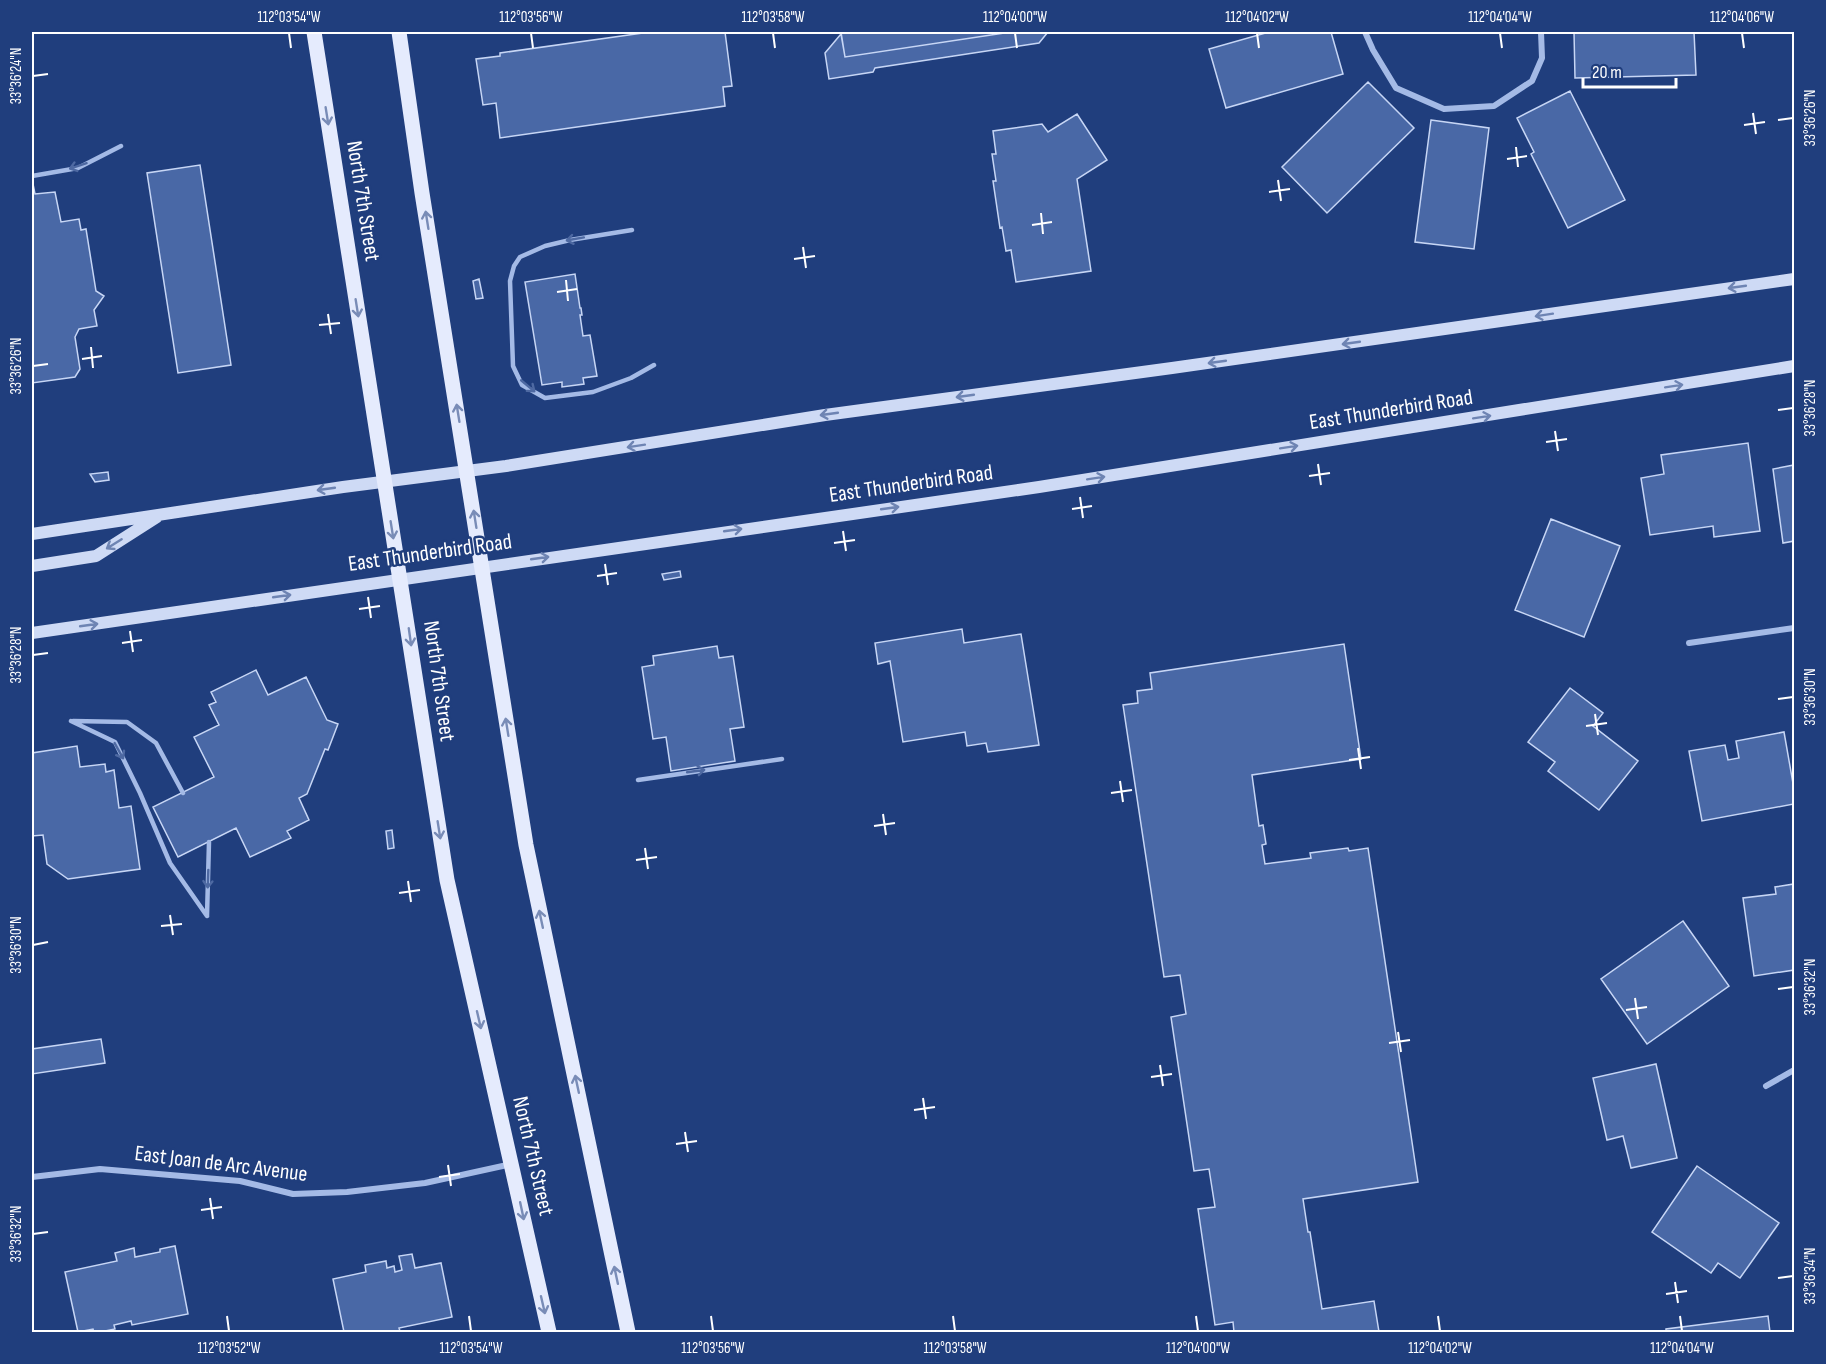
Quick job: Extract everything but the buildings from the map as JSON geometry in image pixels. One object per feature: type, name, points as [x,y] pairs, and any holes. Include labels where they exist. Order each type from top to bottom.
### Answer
[{"type":"main road","name":"North 7th Street","points":[[314,32],[447,880],[549,1332]]},
{"type":"main road","points":[[399,32],[422,193],[526,845],[628,1332]]},
{"type":"main road","points":[[32,534],[642,445],[825,415],[1218,362],[1794,279]]},
{"type":"main road","name":"East Thunderbird Road","points":[[32,633],[1039,487],[1794,366]]},
{"type":"main road","points":[[32,566],[96,556],[164,513]]},
{"type":"street","points":[[1365,32],[1396,88],[1444,109],[1494,106],[1532,81],[1542,58],[1541,32]]},
{"type":"street","points":[[1689,643],[1794,628]]},
{"type":"street","points":[[1766,1086],[1794,1070]]},
{"type":"street","name":"East Joan de Arc Avenue","points":[[32,1177],[100,1169],[240,1181],[293,1194],[347,1192],[425,1182],[512,1164]]},
{"type":"lane","points":[[32,176],[78,168],[121,146]]},
{"type":"lane","points":[[632,230],[545,246],[520,257],[514,266],[510,281],[513,366],[522,385],[545,398],[593,392],[631,378],[654,365]]},
{"type":"lane","points":[[183,793],[156,743],[127,722],[71,721],[115,742],[170,863],[207,916],[209,842]]},
{"type":"lane","points":[[638,780],[782,759]]}]
